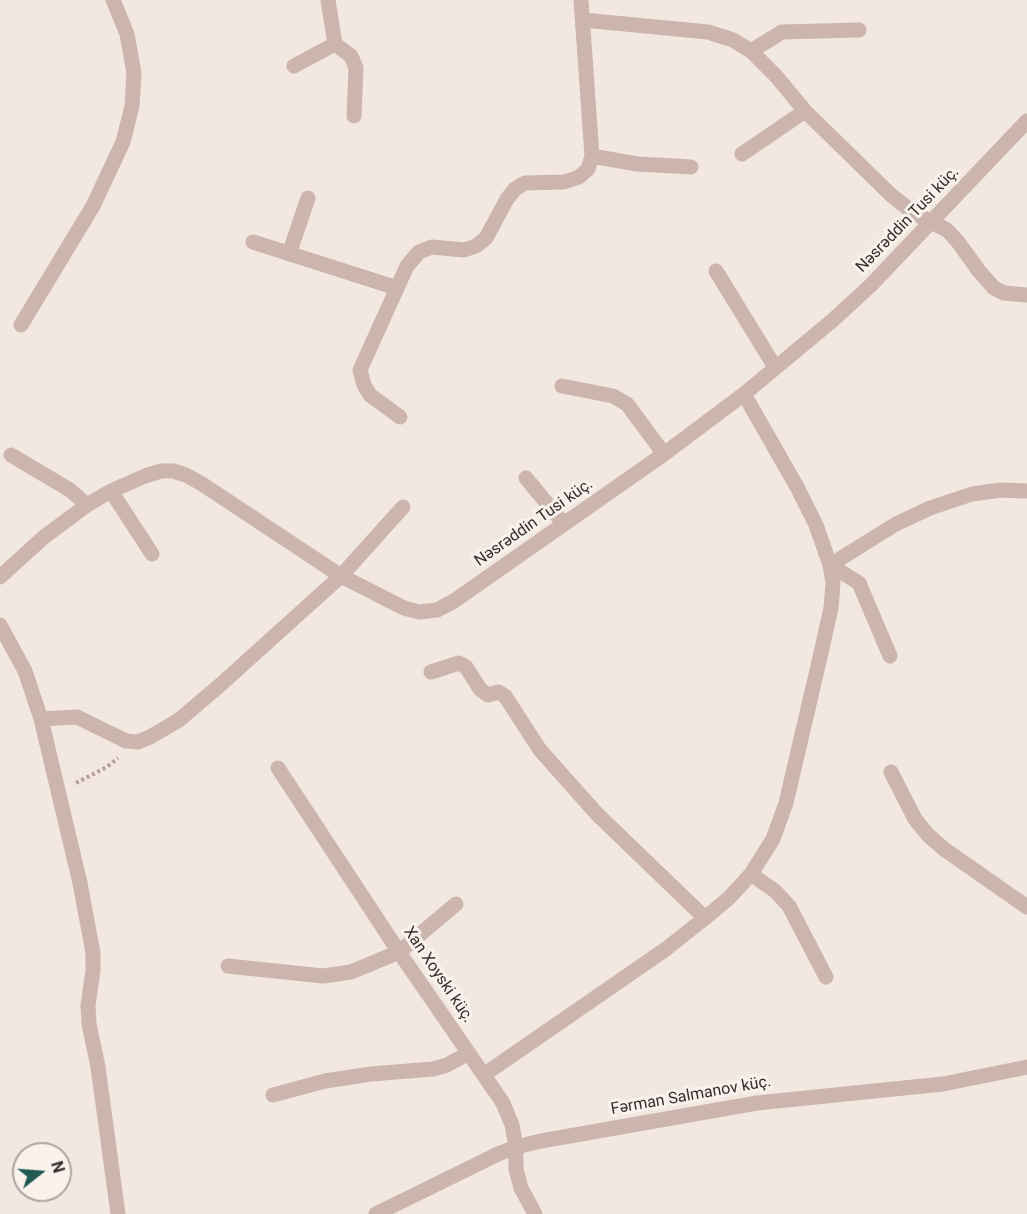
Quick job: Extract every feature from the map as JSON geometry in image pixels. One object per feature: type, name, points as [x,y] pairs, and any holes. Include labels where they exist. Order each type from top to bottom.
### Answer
[{"type":"street","points":[[21,325],[93,206],[123,142],[132,106],[134,73],[127,34],[113,0]]},
{"type":"street","points":[[328,0],[335,44],[351,56],[356,68],[354,116]]},
{"type":"street","points":[[400,417],[370,395],[364,385],[360,370],[407,266],[419,252],[432,247],[464,250],[476,246],[486,238],[514,189],[525,183],[564,182],[579,177],[588,169],[592,156],[581,0]]},
{"type":"street","points":[[583,20],[708,32],[733,40],[750,51],[776,76],[805,111],[891,195],[914,213],[947,230],[994,288],[1004,293],[1027,295]]},
{"type":"street","points":[[750,51],[782,32],[859,30]]},
{"type":"street","points":[[294,66],[335,44]]},
{"type":"street","points":[[742,154],[805,111]]},
{"type":"street","name":"Nəsrəddin Tusi küç.","points":[[0,577],[44,537],[87,505],[145,476],[161,471],[173,471],[186,475],[342,576],[404,608],[419,612],[437,610],[454,601],[664,454],[744,394],[833,320],[871,285],[1027,121]]},
{"type":"street","points":[[592,156],[637,164],[691,167]]},
{"type":"street","points":[[289,254],[308,198]]},
{"type":"street","points":[[253,242],[397,288]]},
{"type":"street","points":[[716,271],[775,367]]},
{"type":"street","points":[[562,386],[613,396],[627,404],[664,454]]},
{"type":"street","points":[[485,1074],[666,949],[729,898],[751,874],[772,839],[786,803],[831,608],[833,584],[830,565],[816,525],[744,394]]},
{"type":"street","points":[[11,455],[70,490],[87,505]]},
{"type":"street","points":[[526,478],[564,524]]},
{"type":"street","points":[[830,565],[896,524],[930,508],[972,494],[1001,490],[1027,491]]},
{"type":"street","points":[[111,491],[152,554]]},
{"type":"street","points":[[41,719],[77,717],[126,741],[138,742],[150,737],[179,720],[342,576],[403,507]]},
{"type":"street","points":[[830,565],[859,583],[890,656]]},
{"type":"street","points":[[0,625],[25,670],[41,719],[80,883],[93,953],[88,1005],[89,1024],[98,1067],[118,1214]]},
{"type":"street","points":[[431,672],[459,663],[466,667],[480,689],[488,695],[498,692],[506,696],[540,750],[597,814],[705,918]]},
{"type":"street","name":"Xan Xoyski küç.","points":[[278,768],[399,952],[485,1074],[506,1110],[513,1125],[516,1169],[521,1188],[535,1214]]},
{"type":"street","points":[[891,772],[915,819],[928,835],[944,849],[1027,907]]},
{"type":"street","points":[[751,874],[775,891],[789,906],[826,976]]},
{"type":"street","points":[[228,966],[323,976],[351,972],[399,952],[456,904]]},
{"type":"street","points":[[273,1095],[325,1081],[433,1069],[447,1065],[469,1053]]},
{"type":"street","name":"Fərman Salmanov küç.","points":[[376,1214],[516,1147],[542,1140],[757,1102],[943,1083],[1027,1067]]},
{"type":"path","points":[[58,789],[83,780],[107,767],[138,742]]}]
